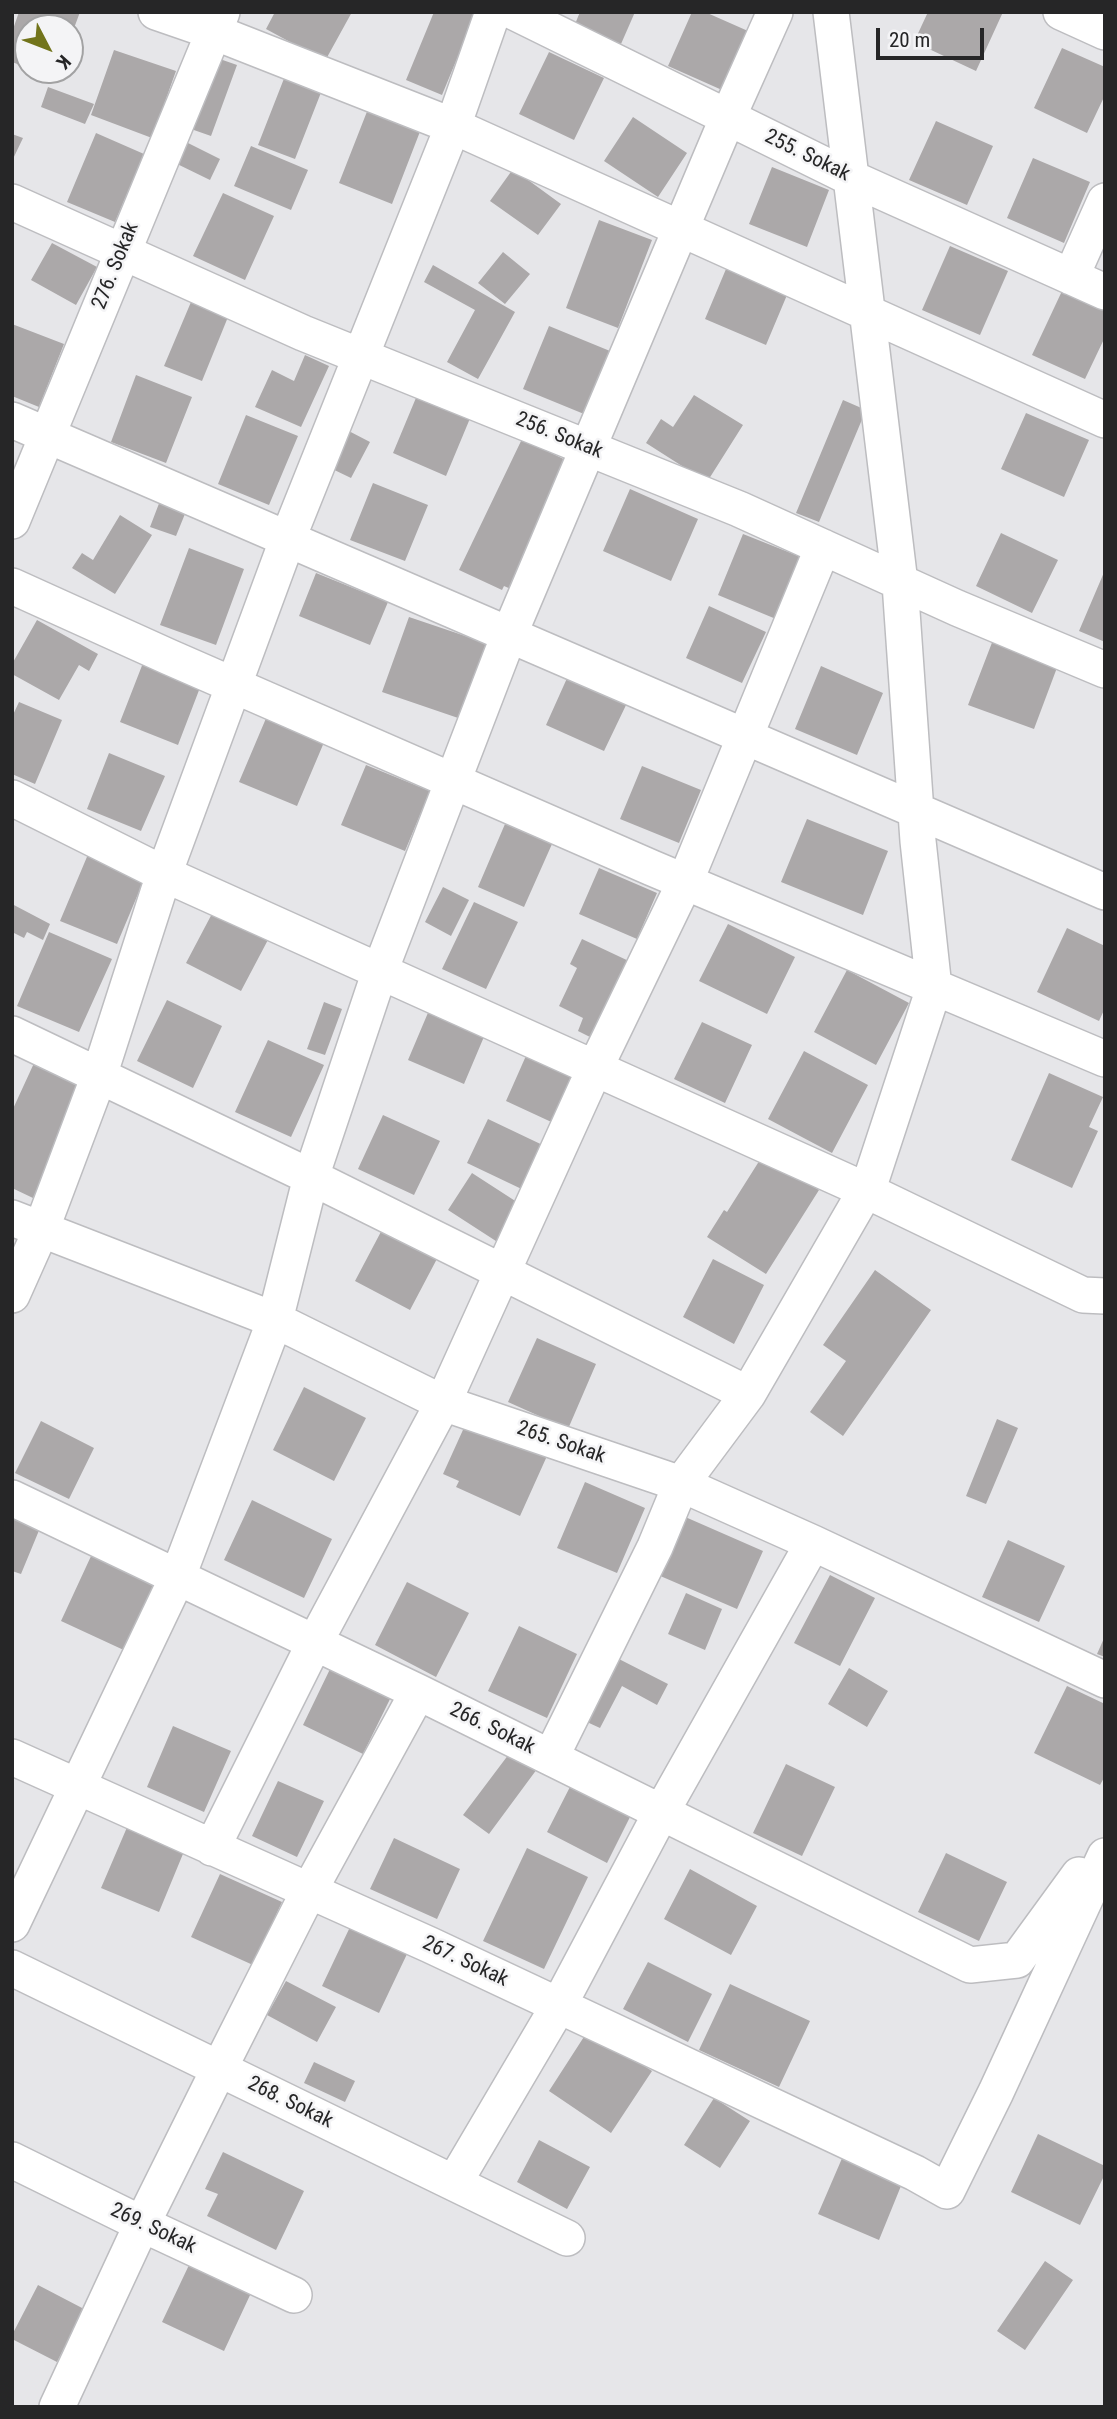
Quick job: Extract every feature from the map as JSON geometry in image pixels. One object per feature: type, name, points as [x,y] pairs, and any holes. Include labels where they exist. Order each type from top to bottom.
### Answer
[{"type":"street","points":[[156,12],[218,22],[1105,420]]},
{"type":"street","points":[[12,1295],[27,1224],[99,1076],[164,874],[288,538],[453,126],[493,12]]},
{"type":"street","name":"255. Sokak","points":[[514,12],[851,178],[1105,292]]},
{"type":"street","points":[[12,1924],[178,1576],[275,1320],[311,1177],[380,971],[509,635],[775,12]]},
{"type":"street","points":[[551,1758],[654,1547],[681,1484],[748,1394],[870,1183],[933,988],[900,583],[831,12]]},
{"type":"street","points":[[1061,12],[1105,32]]},
{"type":"street","name":"276. Sokak","points":[[12,521],[218,22]]},
{"type":"street","points":[[1071,277],[1105,201]]},
{"type":"street","name":"256. Sokak","points":[[12,202],[303,333],[739,509],[900,583],[1105,670]]},
{"type":"street","points":[[12,420],[1105,892]]},
{"type":"street","points":[[212,1848],[315,1642],[443,1403],[595,1068],[685,882],[823,547]]},
{"type":"street","points":[[12,586],[685,882],[1105,1059]]},
{"type":"street","points":[[12,798],[164,874],[865,1190],[1083,1295],[1105,1296]]},
{"type":"street","points":[[12,1034],[311,1177],[748,1394]]},
{"type":"street","name":"265. Sokak","points":[[27,1224],[275,1320],[443,1403],[681,1484],[1105,1680]]},
{"type":"street","name":"266. Sokak","points":[[12,1497],[662,1811],[970,1965],[1017,1960],[1105,1839]]},
{"type":"street","points":[[454,2183],[559,2006],[662,1811],[813,1543]]},
{"type":"street","points":[[58,2407],[142,2224],[219,2068],[309,1891],[418,1692]]},
{"type":"street","name":"267. Sokak","points":[[12,1757],[559,2006],[915,2173],[947,2191],[1105,1857]]},
{"type":"street","name":"268. Sokak","points":[[12,1968],[568,2238]]},
{"type":"street","name":"269. Sokak","points":[[12,2160],[294,2295]]},
{"type":"building","points":[[19,12],[80,12],[79,14],[18,14]]},
{"type":"building","points":[[275,12],[352,12],[325,61],[266,29]]},
{"type":"building","points":[[434,12],[469,12],[475,15],[442,95],[406,80]]},
{"type":"building","points":[[580,12],[635,12],[621,44],[575,24]]},
{"type":"building","points":[[692,12],[705,12],[748,31],[722,90],[668,66]]},
{"type":"building","points":[[928,12],[1003,12],[976,71],[914,42]]},
{"type":"building","points":[[14,26],[14,63],[12,62]]},
{"type":"building","points":[[1062,48],[1105,67],[1105,95],[1087,133],[1034,108]]},
{"type":"building","points":[[114,50],[176,71],[152,138],[91,115]]},
{"type":"building","points":[[549,52],[604,78],[574,140],[519,114]]},
{"type":"building","points":[[217,58],[237,65],[211,136],[191,129]]},
{"type":"building","points":[[285,76],[322,90],[295,159],[258,145]]},
{"type":"building","points":[[48,87],[94,104],[85,124],[41,107]]},
{"type":"building","points":[[368,109],[421,129],[392,204],[339,183]]},
{"type":"building","points":[[633,117],[687,153],[658,197],[604,161]]},
{"type":"building","points":[[936,121],[993,146],[967,205],[909,180]]},
{"type":"building","points":[[96,133],[144,154],[115,222],[67,202]]},
{"type":"building","points":[[12,134],[23,138],[12,161]]},
{"type":"building","points":[[182,140],[220,159],[210,180],[171,161]]},
{"type":"building","points":[[251,146],[308,170],[291,210],[234,186]]},
{"type":"building","points":[[1033,158],[1090,182],[1064,243],[1007,218]]},
{"type":"building","points":[[772,167],[829,190],[807,247],[749,224]]},
{"type":"building","points":[[513,169],[561,204],[538,235],[490,201]]},
{"type":"building","points":[[223,193],[274,216],[245,280],[193,256]]},
{"type":"building","points":[[599,220],[652,240],[618,328],[566,308]]},
{"type":"building","points":[[52,243],[97,267],[76,305],[31,280]]},
{"type":"building","points":[[950,246],[1008,271],[980,335],[922,310]]},
{"type":"building","points":[[503,252],[530,274],[505,304],[478,283]]},
{"type":"building","points":[[433,265],[515,312],[478,379],[447,362],[475,310],[424,282]]},
{"type":"building","points":[[726,269],[787,295],[766,345],[705,319]]},
{"type":"building","points":[[1062,291],[1105,310],[1105,337],[1085,379],[1032,355]]},
{"type":"building","points":[[191,302],[228,317],[202,381],[164,366]]},
{"type":"building","points":[[12,324],[64,344],[39,407],[12,396]]},
{"type":"building","points":[[549,326],[610,351],[584,414],[523,389]]},
{"type":"building","points":[[305,355],[329,366],[301,427],[255,407],[272,370],[294,381]]},
{"type":"building","points":[[136,375],[192,397],[166,463],[111,442]]},
{"type":"building","points":[[418,393],[471,416],[446,476],[393,453]]},
{"type":"building","points":[[694,395],[743,425],[707,482],[646,443],[661,419],[673,427]]},
{"type":"building","points":[[843,400],[866,410],[819,522],[796,513]]},
{"type":"building","points":[[1026,413],[1089,440],[1064,497],[1001,469]]},
{"type":"building","points":[[246,415],[298,436],[269,505],[218,484]]},
{"type":"building","points":[[343,428],[370,442],[351,478],[324,465]]},
{"type":"building","points":[[522,439],[574,464],[513,590],[504,586],[502,590],[459,570]]},
{"type":"building","points":[[373,483],[428,505],[405,561],[350,540]]},
{"type":"building","points":[[630,489],[698,519],[671,581],[603,551]]},
{"type":"building","points":[[163,493],[189,504],[176,536],[150,527]]},
{"type":"building","points":[[120,515],[152,535],[115,594],[72,568],[82,553],[93,560]]},
{"type":"building","points":[[1001,533],[1058,560],[1032,613],[976,586]]},
{"type":"building","points":[[743,534],[801,557],[776,619],[718,595]]},
{"type":"building","points":[[189,548],[244,569],[216,645],[160,625]]},
{"type":"building","points":[[1105,570],[1105,642],[1079,631]]},
{"type":"building","points":[[316,573],[388,602],[370,645],[299,616]]},
{"type":"building","points":[[709,606],[766,632],[742,683],[686,658]]},
{"type":"building","points":[[409,617],[489,644],[464,720],[382,692]]},
{"type":"building","points":[[37,620],[98,654],[89,671],[79,665],[59,700],[12,674],[12,664]]},
{"type":"building","points":[[993,640],[1058,665],[1034,729],[968,705]]},
{"type":"building","points":[[143,663],[201,685],[178,745],[120,722]]},
{"type":"building","points":[[821,666],[883,693],[857,755],[795,729]]},
{"type":"building","points":[[568,676],[627,703],[604,751],[546,725]]},
{"type":"building","points":[[19,702],[62,720],[35,784],[12,774],[12,717]]},
{"type":"building","points":[[267,716],[325,740],[297,806],[239,782]]},
{"type":"building","points":[[109,753],[165,776],[141,831],[87,809]]},
{"type":"building","points":[[366,765],[430,791],[405,851],[341,825]]},
{"type":"building","points":[[642,766],[701,790],[679,843],[620,819]]},
{"type":"building","points":[[807,819],[888,851],[863,915],[781,882]]},
{"type":"building","points":[[505,824],[552,844],[524,907],[478,887]]},
{"type":"building","points":[[89,852],[146,875],[117,944],[60,921]]},
{"type":"building","points":[[599,868],[657,893],[637,939],[579,914]]},
{"type":"building","points":[[443,887],[469,900],[451,936],[425,922]]},
{"type":"building","points":[[474,902],[518,922],[486,989],[442,969]]},
{"type":"building","points":[[12,904],[50,924],[43,940],[27,932],[24,938],[12,932]]},
{"type":"building","points":[[215,908],[270,936],[241,991],[186,963]]},
{"type":"building","points":[[728,924],[795,957],[767,1014],[699,981]]},
{"type":"building","points":[[1067,928],[1105,946],[1105,1008],[1099,1021],[1037,992]]},
{"type":"building","points":[[49,932],[112,959],[79,1032],[17,1006]]},
{"type":"building","points":[[582,939],[633,963],[596,1040],[578,1031],[583,1018],[559,1006],[577,968],[570,964]]},
{"type":"building","points":[[847,970],[909,1003],[876,1065],[814,1032]]},
{"type":"building","points":[[167,1000],[222,1026],[193,1088],[137,1061]]},
{"type":"building","points":[[324,1002],[342,1009],[325,1055],[307,1049]]},
{"type":"building","points":[[430,1008],[486,1032],[464,1084],[408,1060]]},
{"type":"building","points":[[702,1022],[752,1045],[725,1103],[674,1079]]},
{"type":"building","points":[[268,1040],[324,1065],[291,1137],[235,1112]]},
{"type":"building","points":[[529,1049],[584,1073],[560,1126],[506,1101]]},
{"type":"building","points":[[804,1051],[868,1085],[832,1153],[768,1119]]},
{"type":"building","points":[[35,1061],[85,1083],[33,1198],[12,1188],[12,1111]]},
{"type":"building","points":[[1049,1073],[1103,1097],[1089,1127],[1098,1131],[1072,1188],[1011,1160]]},
{"type":"building","points":[[383,1115],[440,1141],[414,1195],[358,1169]]},
{"type":"building","points":[[488,1119],[551,1149],[530,1193],[467,1163]]},
{"type":"building","points":[[763,1155],[819,1190],[766,1274],[707,1237],[724,1210],[727,1212]]},
{"type":"building","points":[[472,1173],[523,1206],[499,1243],[448,1210]]},
{"type":"building","points":[[384,1226],[439,1255],[410,1310],[355,1281]]},
{"type":"building","points":[[713,1259],[764,1285],[734,1344],[683,1317]]},
{"type":"building","points":[[875,1270],[931,1310],[843,1436],[810,1412],[846,1361],[823,1345]]},
{"type":"building","points":[[537,1338],[596,1364],[568,1429],[508,1402]]},
{"type":"building","points":[[304,1387],[366,1418],[334,1481],[273,1450]]},
{"type":"building","points":[[997,1419],[1018,1428],[986,1504],[966,1496]]},
{"type":"building","points":[[41,1421],[94,1448],[69,1499],[15,1473]]},
{"type":"building","points":[[467,1421],[547,1456],[520,1516],[456,1487],[459,1481],[443,1474]]},
{"type":"building","points":[[585,1482],[645,1508],[617,1573],[557,1548]]},
{"type":"building","points":[[252,1500],[332,1539],[304,1598],[224,1560]]},
{"type":"building","points":[[683,1516],[763,1551],[737,1609],[658,1575]]},
{"type":"building","points":[[12,1517],[40,1528],[21,1574],[12,1571]]},
{"type":"building","points":[[1008,1540],[1065,1566],[1039,1622],[982,1597]]},
{"type":"building","points":[[92,1554],[159,1585],[128,1652],[61,1621]]},
{"type":"building","points":[[830,1575],[875,1598],[840,1666],[794,1643]]},
{"type":"building","points":[[407,1582],[469,1613],[436,1677],[375,1645]]},
{"type":"building","points":[[686,1593],[722,1609],[705,1650],[668,1634]]},
{"type":"building","points":[[519,1626],[577,1654],[547,1718],[488,1691]]},
{"type":"building","points":[[1105,1636],[1105,1657],[1097,1654]]},
{"type":"building","points":[[615,1657],[668,1684],[657,1705],[622,1686],[600,1728],[576,1717]]},
{"type":"building","points":[[331,1667],[391,1697],[363,1754],[303,1725]]},
{"type":"building","points":[[849,1668],[888,1691],[867,1727],[828,1704]]},
{"type":"building","points":[[1067,1686],[1105,1704],[1105,1776],[1100,1785],[1034,1753]]},
{"type":"building","points":[[173,1726],[231,1751],[204,1812],[147,1787]]},
{"type":"building","points":[[515,1746],[540,1765],[489,1834],[463,1815]]},
{"type":"building","points":[[786,1764],[835,1787],[802,1856],[753,1833]]},
{"type":"building","points":[[278,1781],[324,1801],[297,1857],[252,1836]]},
{"type":"building","points":[[573,1781],[633,1811],[607,1863],[547,1832]]},
{"type":"building","points":[[128,1825],[185,1849],[159,1912],[101,1888]]},
{"type":"building","points":[[394,1838],[460,1869],[437,1919],[370,1889]]},
{"type":"building","points":[[527,1848],[588,1877],[544,1969],[483,1941]]},
{"type":"building","points":[[946,1853],[1007,1882],[979,1941],[918,1912]]},
{"type":"building","points":[[690,1869],[757,1906],[731,1955],[664,1919]]},
{"type":"building","points":[[220,1874],[282,1902],[253,1965],[191,1937]]},
{"type":"building","points":[[350,1927],[407,1954],[379,2013],[322,1986]]},
{"type":"building","points":[[648,1962],[712,1994],[688,2042],[623,2009]]},
{"type":"building","points":[[286,1981],[336,2007],[317,2042],[267,2015]]},
{"type":"building","points":[[730,1984],[810,2021],[779,2087],[699,2050]]},
{"type":"building","points":[[589,2029],[652,2071],[611,2133],[549,2091]]},
{"type":"building","points":[[314,2062],[355,2081],[345,2102],[304,2083]]},
{"type":"building","points":[[714,2098],[750,2121],[720,2168],[684,2145]]},
{"type":"building","points":[[1038,2134],[1105,2166],[1105,2174],[1080,2225],[1011,2192]]},
{"type":"building","points":[[539,2140],[590,2167],[567,2209],[517,2182]]},
{"type":"building","points":[[223,2152],[304,2191],[276,2250],[207,2216],[218,2194],[205,2189]]},
{"type":"building","points":[[843,2156],[903,2181],[879,2240],[818,2214]]},
{"type":"building","points":[[1045,2261],[1073,2280],[1025,2350],[997,2331]]},
{"type":"building","points":[[189,2265],[251,2293],[224,2351],[162,2322]]},
{"type":"building","points":[[38,2285],[84,2309],[57,2362],[12,2339]]}]
